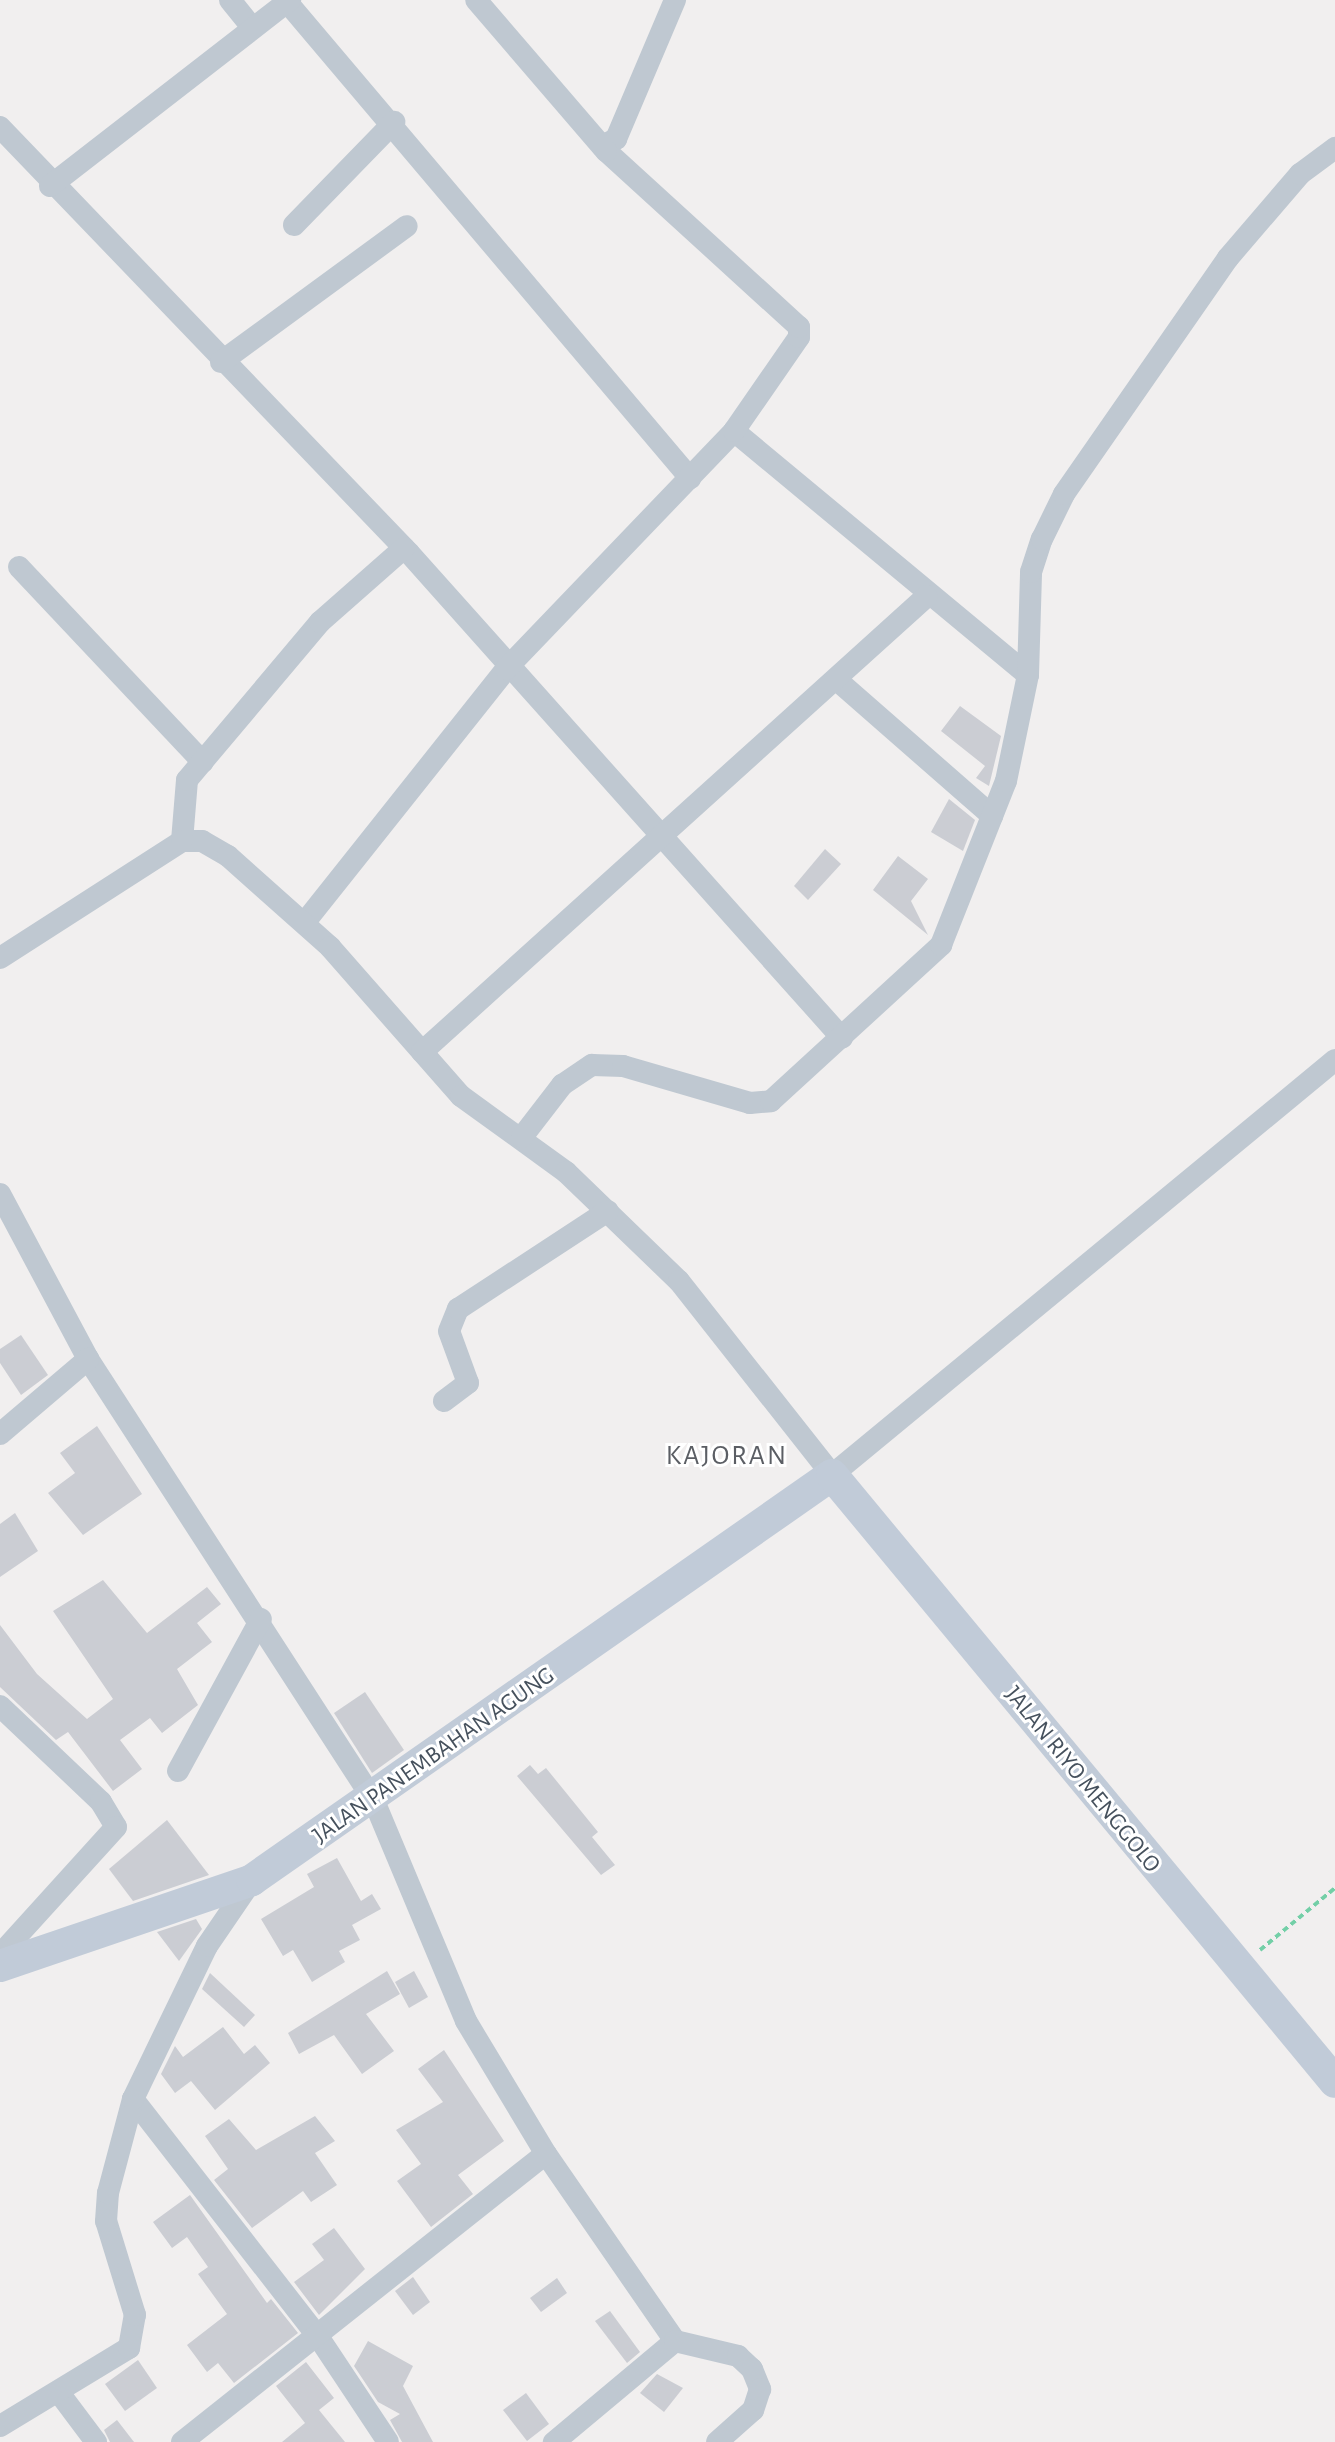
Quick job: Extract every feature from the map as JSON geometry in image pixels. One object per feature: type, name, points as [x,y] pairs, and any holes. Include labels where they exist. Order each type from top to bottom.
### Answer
[{"type":"street","points":[[230,0],[253,28]]},
{"type":"street","points":[[305,922],[506,669],[734,431],[795,345],[799,327],[602,146],[476,0]]},
{"type":"street","points":[[602,146],[616,139],[675,0]]},
{"type":"street","points":[[50,186],[288,1],[394,122],[690,478]]},
{"type":"street","points":[[294,225],[394,122]]},
{"type":"street","points":[[1,129],[50,186],[63,191],[221,362],[404,548],[660,843],[842,1038]]},
{"type":"street","points":[[522,1137],[562,1085],[592,1065],[623,1066],[757,1104],[778,1096],[941,945],[992,816],[1028,675],[1031,572],[1064,494],[1228,258],[1300,174],[1335,148]]},
{"type":"street","points":[[221,362],[407,226]]},
{"type":"street","points":[[734,431],[927,596],[1028,675]]},
{"type":"street","points":[[182,841],[184,786],[314,628],[404,548]]},
{"type":"street","points":[[19,567],[203,762]]},
{"type":"street","points":[[422,1052],[660,843],[927,596]]},
{"type":"street","points":[[838,681],[992,816]]},
{"type":"street","points":[[0,958],[182,841],[202,841],[228,856],[305,922],[478,1111],[522,1137],[608,1211],[679,1281],[832,1475],[1335,1060]]},
{"type":"street","points":[[0,1194],[86,1361],[261,1619],[466,2021],[546,2154],[675,2341],[738,2356],[752,2369],[760,2389],[753,2410],[717,2442]]},
{"type":"street","points":[[444,1401],[468,1383],[449,1331],[458,1309],[608,1211]]},
{"type":"street","points":[[0,1434],[86,1361]]},
{"type":"street","name":"JALAN PANEMBAHAN AGUNG","points":[[0,1966],[252,1880],[360,1810],[832,1475]]},
{"type":"street","name":"JALAN RIYO MENGGOLO","points":[[832,1475],[1237,1969],[1335,2082]]},
{"type":"street","points":[[178,1771],[261,1619]]},
{"type":"street","points":[[0,1706],[101,1802],[116,1827],[0,1955]]},
{"type":"street","points":[[0,2426],[123,2355],[136,2329],[106,2207],[133,2099],[207,1946],[252,1880]]},
{"type":"street","points":[[133,2099],[317,2335],[388,2442]]},
{"type":"street","points":[[182,2442],[546,2154]]},
{"type":"street","points":[[554,2442],[675,2341]]},
{"type":"street","points":[[60,2394],[96,2442]]},
{"type":"path","points":[[1237,1969],[1335,1888]]},
{"type":"building","points":[[960,706],[1001,736],[989,786],[976,778],[985,766],[941,731]]},
{"type":"building","points":[[949,799],[975,820],[963,851],[931,832]]},
{"type":"building","points":[[825,849],[841,864],[808,900],[794,886]]},
{"type":"building","points":[[898,856],[928,879],[911,901],[928,935],[873,890]]},
{"type":"building","points":[[21,1335],[48,1375],[21,1395],[0,1363],[0,1349]]},
{"type":"building","points":[[97,1426],[142,1494],[83,1535],[48,1493],[75,1473],[60,1453]]},
{"type":"building","points":[[15,1513],[38,1551],[0,1577],[0,1524]]},
{"type":"building","points":[[103,1580],[147,1633],[207,1587],[221,1604],[197,1623],[212,1642],[177,1669],[198,1705],[162,1733],[150,1718],[120,1740],[142,1769],[113,1791],[68,1732],[56,1740],[0,1687],[0,1625],[37,1674],[87,1719],[113,1699],[53,1611]]},
{"type":"building","points":[[365,1692],[404,1750],[372,1773],[334,1713]]},
{"type":"building","points":[[530,1765],[538,1774],[546,1768],[598,1832],[592,1837],[615,1865],[601,1875],[517,1776]]},
{"type":"building","points":[[167,1820],[209,1875],[133,1901],[109,1869]]},
{"type":"building","points":[[337,1858],[361,1901],[372,1894],[381,1909],[352,1925],[360,1940],[339,1951],[345,1962],[312,1982],[293,1950],[283,1956],[261,1919],[314,1887],[307,1874]]},
{"type":"building","points":[[196,1919],[202,1929],[179,1961],[157,1932]]},
{"type":"building","points":[[387,1971],[400,1994],[366,2014],[394,2051],[362,2074],[334,2035],[299,2054],[288,2033]]},
{"type":"building","points":[[414,1971],[428,1997],[409,2008],[395,1982]]},
{"type":"building","points":[[210,1973],[255,2015],[244,2027],[202,1989]]},
{"type":"building","points":[[223,2027],[244,2054],[255,2045],[270,2063],[215,2110],[191,2081],[175,2093],[161,2074],[175,2046],[183,2057]]},
{"type":"building","points":[[444,2050],[504,2141],[458,2175],[473,2194],[431,2227],[397,2181],[421,2164],[396,2130],[443,2102],[418,2069]]},
{"type":"building","points":[[315,2116],[335,2141],[315,2153],[337,2185],[311,2202],[303,2191],[252,2228],[214,2180],[228,2169],[205,2136],[229,2119],[256,2150]]},
{"type":"building","points":[[190,2195],[267,2303],[271,2299],[298,2333],[234,2383],[218,2363],[207,2372],[187,2345],[227,2314],[198,2274],[208,2267],[187,2237],[172,2248],[153,2222]]},
{"type":"building","points":[[334,2228],[365,2269],[319,2315],[294,2282],[324,2260],[312,2244]]},
{"type":"building","points":[[413,2277],[430,2302],[413,2315],[395,2291]]},
{"type":"building","points":[[557,2278],[567,2293],[541,2312],[530,2298]]},
{"type":"building","points":[[610,2311],[640,2352],[627,2363],[595,2321]]},
{"type":"building","points":[[368,2341],[413,2366],[403,2386],[433,2442],[402,2442],[390,2420],[400,2414],[378,2402],[354,2366]]},
{"type":"building","points":[[138,2360],[157,2388],[125,2411],[105,2384]]},
{"type":"building","points":[[306,2362],[334,2398],[319,2410],[345,2442],[282,2442],[305,2423],[276,2386]]},
{"type":"building","points":[[657,2374],[683,2388],[664,2412],[640,2393]]},
{"type":"building","points":[[526,2393],[549,2424],[527,2441],[503,2410]]},
{"type":"building","points":[[117,2420],[134,2442],[110,2442],[104,2430]]},
{"type":"district","name":"KAJORAN","points":[[727,1456]]}]
